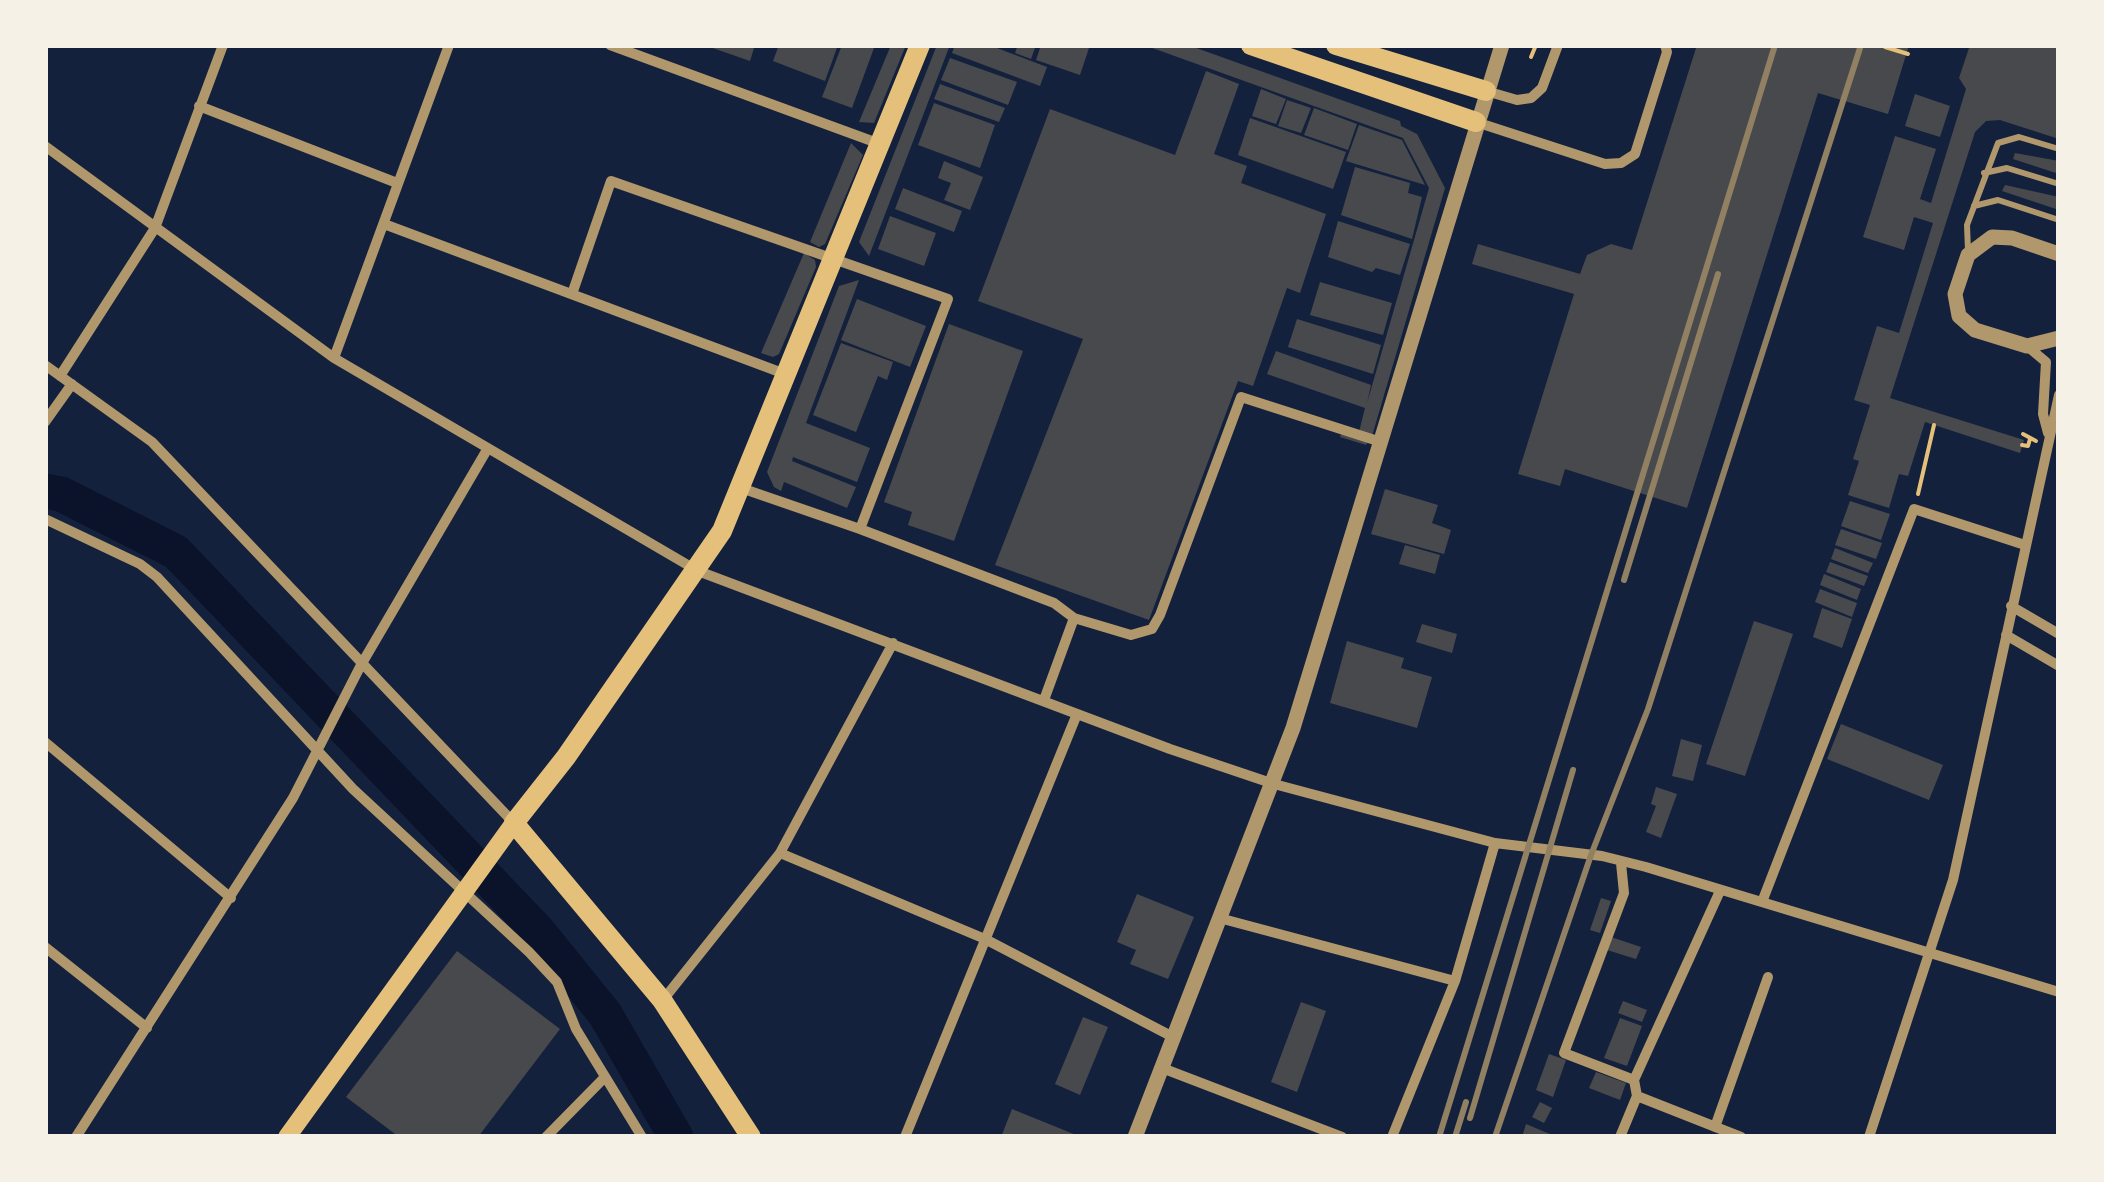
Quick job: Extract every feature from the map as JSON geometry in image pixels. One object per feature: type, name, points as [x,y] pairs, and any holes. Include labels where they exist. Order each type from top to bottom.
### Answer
[{"type":"main road","points":[[287,1137],[698,571],[742,488],[920,45]]},
{"type":"main road","points":[[1250,45],[1476,122]]},
{"type":"main road","points":[[1336,45],[1486,91]]},
{"type":"main road","points":[[514,823],[662,1000],[751,1137]]},
{"type":"street","points":[[60,376],[154,228],[223,45]]},
{"type":"street","points":[[334,358],[449,45]]},
{"type":"street","points":[[610,45],[880,144]]},
{"type":"street","points":[[1134,1137],[1274,784],[1502,45]]},
{"type":"street","points":[[1486,91],[1517,100],[1532,98],[1542,88],[1558,45]]},
{"type":"street","points":[[1476,122],[1604,164],[1622,163],[1635,154],[1667,47]]},
{"type":"street","points":[[200,106],[397,183]]},
{"type":"street","points":[[45,146],[334,358],[698,571],[1274,784],[1495,842],[1621,863],[2059,992]]},
{"type":"street","points":[[572,294],[611,181],[948,299],[860,529]]},
{"type":"street","points":[[384,224],[786,374]]},
{"type":"street","points":[[2050,438],[2043,414],[2046,362],[2027,346],[1966,326],[1958,316],[1955,294],[1968,255],[1980,243],[2002,236],[2059,254]]},
{"type":"street","points":[[2027,346],[2059,338]]},
{"type":"street","points":[[45,364],[152,442],[514,823]]},
{"type":"street","points":[[45,422],[72,384]]},
{"type":"street","points":[[1869,1137],[1932,954],[1953,880],[2059,395]]},
{"type":"street","points":[[742,488],[1054,604],[1074,618],[1119,634],[1143,634],[1152,629],[1240,397],[1381,442]]},
{"type":"street","points":[[76,1137],[231,898],[319,752],[361,665],[488,448]]},
{"type":"street","points":[[1762,902],[1914,509],[2025,544]]},
{"type":"street","points":[[45,519],[140,564],[157,577],[319,752],[468,888],[556,982],[576,1029],[642,1137]]},
{"type":"street","points":[[2011,606],[2059,634]]},
{"type":"street","points":[[1044,700],[1074,618]]},
{"type":"street","points":[[2006,635],[2059,666]]},
{"type":"street","points":[[662,1000],[780,853],[893,644]]},
{"type":"street","points":[[906,1137],[1077,714]]},
{"type":"street","points":[[45,742],[231,898]]},
{"type":"street","points":[[1392,1137],[1456,981],[1495,842]]},
{"type":"street","points":[[780,853],[985,940],[1173,1037]]},
{"type":"street","points":[[1621,863],[1624,893],[1564,1054],[1634,1080]]},
{"type":"street","points":[[1620,1137],[1638,1096],[1634,1080],[1720,891]]},
{"type":"street","points":[[1222,919],[1456,981]]},
{"type":"street","points":[[45,947],[148,1028]]},
{"type":"street","points":[[1715,1127],[1768,977]]},
{"type":"street","points":[[1162,1068],[1342,1137]]},
{"type":"street","points":[[546,1137],[606,1077]]},
{"type":"street","points":[[1638,1096],[1741,1137]]},
{"type":"lane","points":[[1968,255],[1967,225],[1990,154],[2009,138],[2019,136],[2059,149]]},
{"type":"lane","points":[[1983,173],[2007,168],[2059,184]]},
{"type":"lane","points":[[1973,207],[1998,200],[2059,220]]},
{"type":"path","points":[[1531,57],[1536,45]]},
{"type":"path","points":[[1885,46],[1908,54]]},
{"type":"path","points":[[1914,509],[1934,425]]},
{"type":"path","points":[[2022,445],[2028,446],[2030,440]]},
{"type":"building","points":[[704,45],[755,45],[750,61]]},
{"type":"building","points":[[779,45],[838,45],[825,81],[773,61]]},
{"type":"building","points":[[842,45],[874,48],[852,108],[822,97]]},
{"type":"building","points":[[891,45],[906,45],[874,123],[859,122]]},
{"type":"building","points":[[937,45],[950,45],[869,256],[859,242]]},
{"type":"building","points":[[955,45],[989,45],[1047,67],[1040,86],[952,53]]},
{"type":"building","points":[[1018,45],[1036,45],[1031,59],[1015,53]]},
{"type":"building","points":[[1041,45],[1090,45],[1080,75],[1036,60]]},
{"type":"building","points":[[1144,45],[1188,45],[1400,121],[1401,126],[1417,134],[1445,188],[1372,436],[1366,445],[1340,437],[1344,427],[1359,432],[1365,408],[1267,374],[1276,351],[1371,385],[1367,403],[1429,188],[1403,138]]},
{"type":"building","points":[[1697,45],[1909,45],[1888,114],[1818,93],[1687,508],[1565,469],[1560,486],[1518,474],[1574,294],[1472,264],[1478,244],[1580,274],[1587,255],[1611,244],[1632,250]]},
{"type":"building","points":[[1970,45],[2059,45],[2059,139],[2000,120],[1986,121],[1975,132],[1890,398],[2024,440],[2020,453],[1925,422],[1908,476],[1899,474],[1889,508],[1848,495],[1859,461],[1853,459],[1870,405],[1854,400],[1877,326],[1899,333],[1933,223],[1914,217],[1904,250],[1863,237],[1895,136],[1936,149],[1920,199],[1931,203],[1966,89],[1959,78]]},
{"type":"building","points":[[950,58],[1017,82],[1008,105],[941,80]]},
{"type":"building","points":[[1206,71],[1239,84],[1214,154],[1247,166],[1241,183],[1326,214],[1300,293],[1287,288],[1253,386],[1238,381],[1149,620],[995,565],[1083,339],[978,301],[1050,109],[1175,155]]},
{"type":"building","points":[[940,84],[1005,108],[999,122],[934,99]]},
{"type":"building","points":[[1261,89],[1286,99],[1276,124],[1252,116]]},
{"type":"building","points":[[1915,94],[1950,106],[1940,137],[1905,126]]},
{"type":"building","points":[[1287,100],[1311,108],[1301,133],[1278,126]]},
{"type":"building","points":[[934,103],[995,125],[980,168],[918,145]]},
{"type":"building","points":[[1314,108],[1357,124],[1348,150],[1304,135]]},
{"type":"building","points":[[1250,118],[1346,152],[1333,189],[1238,155]]},
{"type":"building","points":[[1359,125],[1402,140],[1425,185],[1346,161]]},
{"type":"building","points":[[851,143],[863,155],[825,244],[819,247],[810,242]]},
{"type":"building","points":[[2015,153],[2059,161],[2059,174],[2013,159]]},
{"type":"building","points":[[944,161],[983,177],[970,210],[944,200],[951,183],[938,178]]},
{"type":"building","points":[[1355,167],[1410,183],[1408,193],[1422,197],[1412,239],[1341,215]]},
{"type":"building","points":[[2005,185],[2059,197],[2059,210],[2002,191]]},
{"type":"building","points":[[903,188],[962,211],[954,232],[895,209]]},
{"type":"building","points":[[890,216],[936,233],[924,266],[878,249]]},
{"type":"building","points":[[1338,221],[1410,244],[1400,275],[1376,268],[1372,272],[1328,257]]},
{"type":"building","points":[[804,253],[815,260],[816,267],[779,354],[773,357],[761,353]]},
{"type":"building","points":[[859,280],[806,423],[870,448],[857,482],[793,457],[792,461],[856,487],[847,508],[784,482],[781,491],[774,487],[767,472],[839,286]]},
{"type":"building","points":[[1320,282],[1392,303],[1383,335],[1310,315]]},
{"type":"building","points":[[857,299],[926,326],[910,367],[841,340]]},
{"type":"building","points":[[1297,319],[1381,345],[1373,374],[1288,347]]},
{"type":"building","points":[[949,324],[1023,351],[954,541],[908,525],[912,512],[884,502]]},
{"type":"building","points":[[841,343],[893,362],[887,380],[878,376],[856,432],[813,415]]},
{"type":"building","points":[[1385,489],[1438,505],[1432,523],[1451,530],[1444,554],[1371,534]]},
{"type":"building","points":[[1850,501],[1890,514],[1881,540],[1841,526]]},
{"type":"building","points":[[1841,529],[1882,543],[1876,559],[1835,545]]},
{"type":"building","points":[[1405,545],[1440,555],[1435,574],[1399,564]]},
{"type":"building","points":[[1835,548],[1873,563],[1868,573],[1831,559]]},
{"type":"building","points":[[1830,562],[1868,576],[1864,586],[1826,572]]},
{"type":"building","points":[[1824,574],[1861,589],[1857,600],[1820,585]]},
{"type":"building","points":[[1820,589],[1857,603],[1852,617],[1815,602]]},
{"type":"building","points":[[1822,608],[1852,619],[1842,648],[1813,637]]},
{"type":"building","points":[[1754,621],[1793,634],[1745,776],[1706,764]]},
{"type":"building","points":[[1422,624],[1457,634],[1452,653],[1416,642]]},
{"type":"building","points":[[1347,641],[1404,658],[1401,668],[1432,677],[1417,728],[1330,703]]},
{"type":"building","points":[[1841,724],[1943,765],[1929,800],[1827,759]]},
{"type":"building","points":[[1681,739],[1702,745],[1693,781],[1672,776]]},
{"type":"building","points":[[1656,787],[1677,794],[1661,838],[1646,832],[1656,806],[1651,804]]},
{"type":"building","points":[[1137,894],[1194,917],[1168,979],[1130,964],[1136,950],[1117,942]]},
{"type":"building","points":[[1601,898],[1611,901],[1600,933],[1590,930]]},
{"type":"building","points":[[1611,937],[1641,947],[1636,959],[1607,950]]},
{"type":"building","points":[[457,951],[560,1029],[478,1137],[399,1137],[346,1097]]},
{"type":"building","points":[[1623,1001],[1647,1010],[1642,1022],[1618,1013]]},
{"type":"building","points":[[1301,1002],[1326,1011],[1297,1092],[1271,1082]]},
{"type":"building","points":[[1083,1017],[1108,1027],[1080,1095],[1055,1084]]},
{"type":"building","points":[[1620,1018],[1642,1026],[1627,1066],[1604,1058]]},
{"type":"building","points":[[1549,1054],[1566,1060],[1553,1097],[1536,1090]]},
{"type":"building","points":[[1596,1072],[1626,1083],[1620,1100],[1589,1088]]},
{"type":"building","points":[[1540,1102],[1552,1108],[1544,1123],[1532,1117]]},
{"type":"building","points":[[1012,1109],[1081,1137],[1001,1137]]},
{"type":"building","points":[[1526,1124],[1557,1137],[1522,1137]]},
{"type":"waterway","points":[[45,491],[61,494],[176,552],[538,931],[605,1014],[676,1137]]},
{"type":"railway","points":[[1439,1137],[1775,45]]},
{"type":"railway","points":[[1495,1137],[1591,855],[1648,709],[1861,45]]},
{"type":"railway","points":[[1624,580],[1718,274]]},
{"type":"railway","points":[[1470,1118],[1573,770]]},
{"type":"railway","points":[[1455,1137],[1466,1102]]}]
